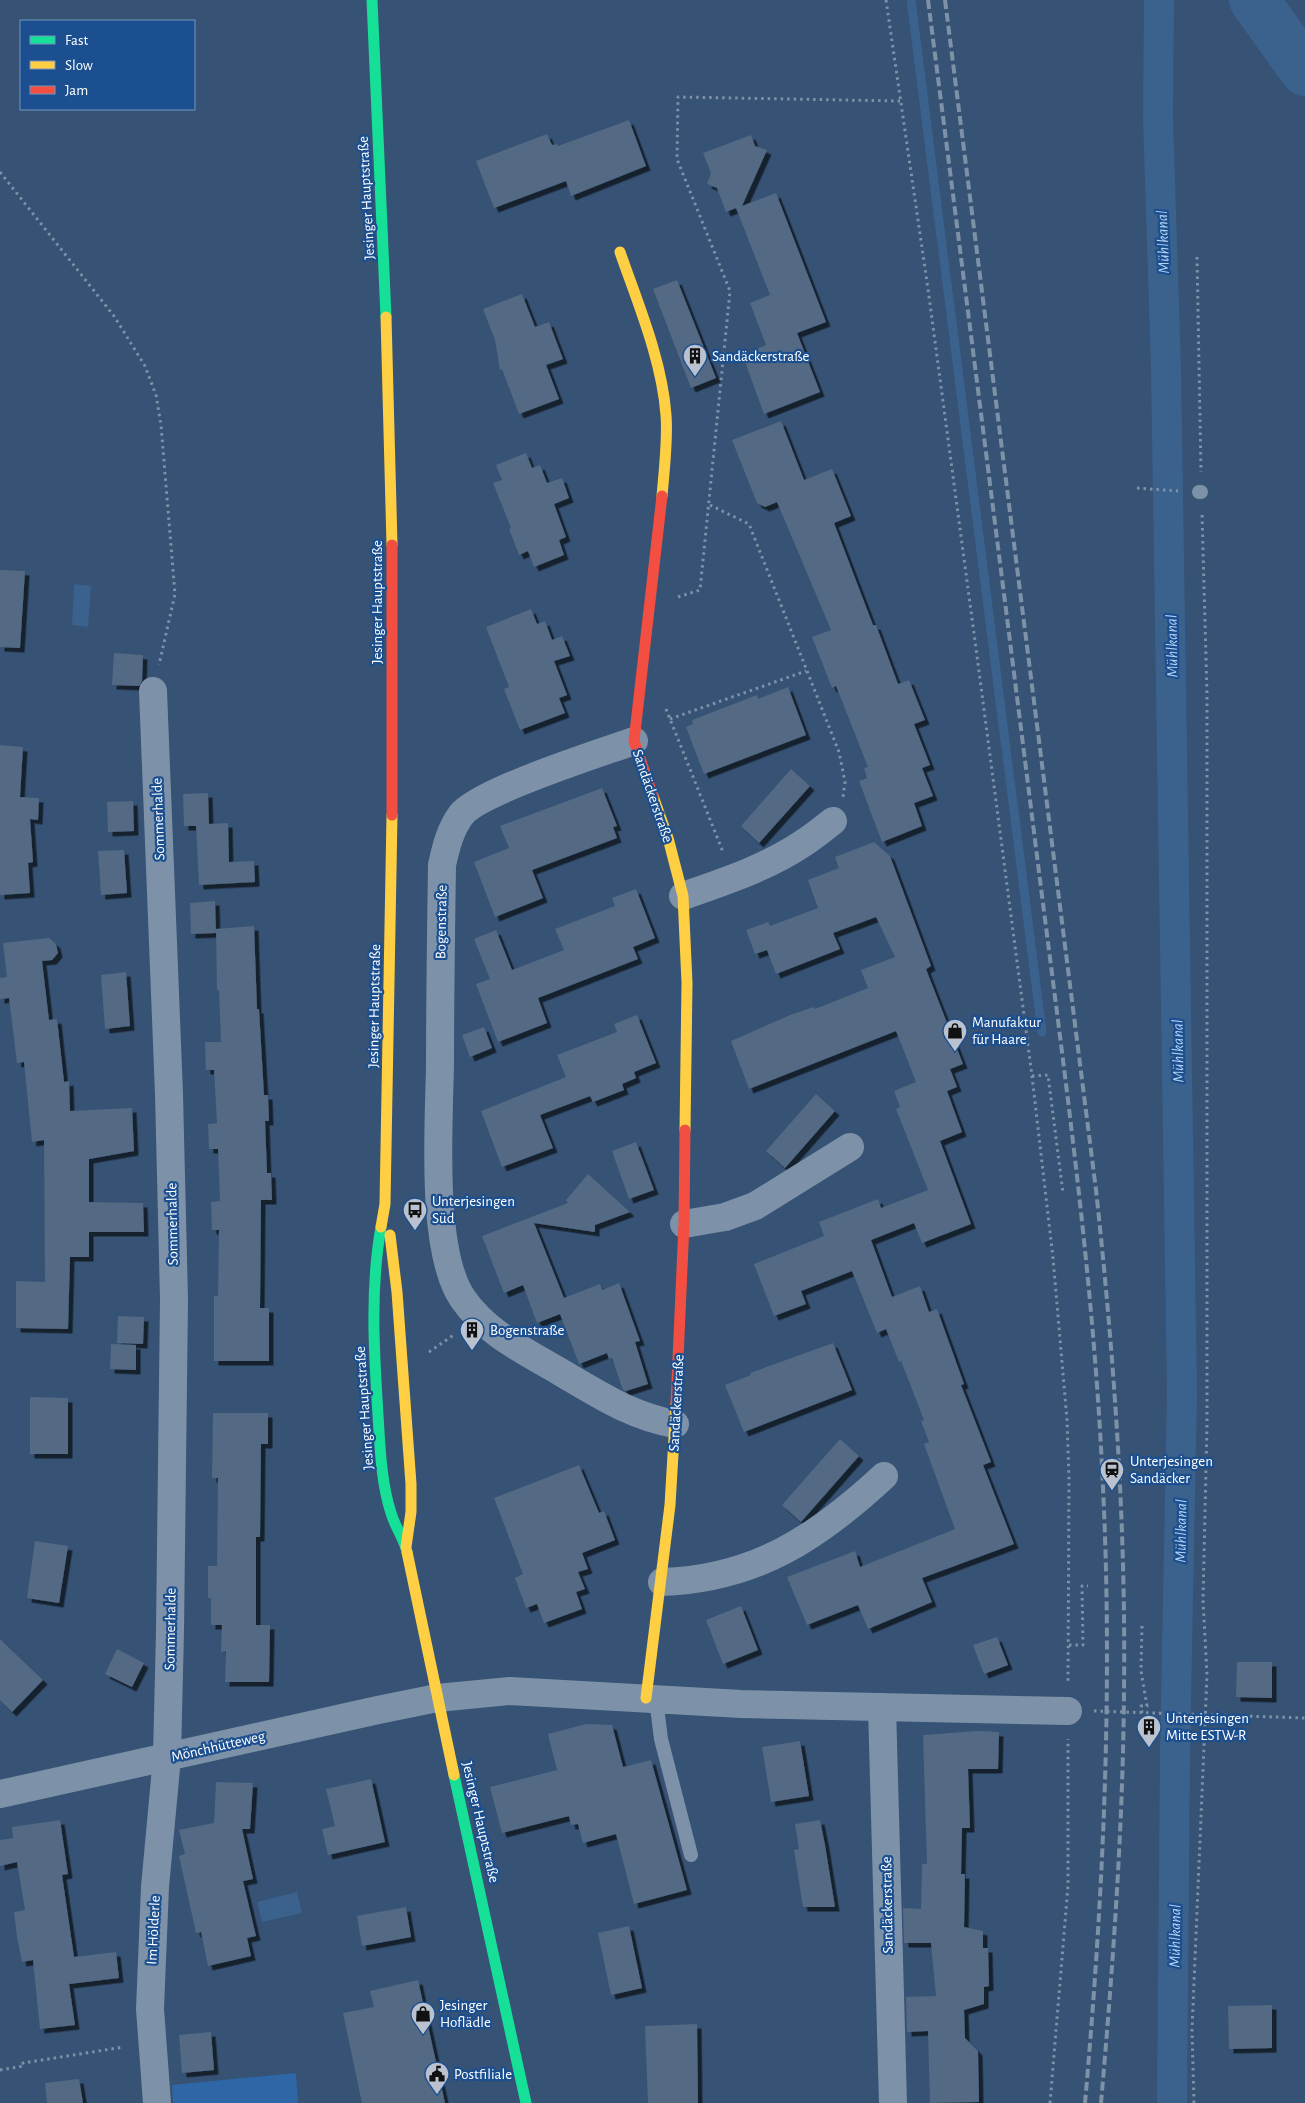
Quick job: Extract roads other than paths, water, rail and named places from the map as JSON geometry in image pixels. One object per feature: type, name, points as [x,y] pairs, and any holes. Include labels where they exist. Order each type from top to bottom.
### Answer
[{"type":"main road","name":"Jesinger Hauptstraße","points":[[372,0],[388,366],[392,556],[392,864],[385,1204],[397,1292],[411,1484],[411,1512],[406,1548]]},
{"type":"main road","name":"Sandäckerstraße","points":[[620,252],[649,338],[660,380],[666,416],[662,494],[634,741],[668,838],[683,896],[687,983],[684,1224],[675,1424],[651,1698]]},
{"type":"main road","name":"Jesinger Hauptstraße","points":[[385,1204],[377,1248],[374,1292],[376,1402],[385,1486],[391,1513],[406,1548],[526,2103]]},
{"type":"street","name":"Sommerhalde","points":[[153,690],[169,1094],[174,1299],[167,1758]]},
{"type":"street","name":"Bogenstraße","points":[[634,741],[487,796],[462,814],[448,838],[442,865],[439,1187],[445,1244],[451,1274],[462,1298],[478,1317],[512,1343],[625,1409],[651,1419],[675,1424]]},
{"type":"street","points":[[683,896],[734,878],[801,845],[833,821]]},
{"type":"street","points":[[684,1224],[725,1217],[755,1206],[850,1147]]},
{"type":"street","points":[[662,1582],[694,1581],[761,1561],[796,1546],[828,1524],[884,1476]]},
{"type":"street","points":[[437,1698],[510,1690],[761,1704],[1068,1711]]},
{"type":"street","name":"Mönchhütteweg","points":[[0,1794],[437,1698]]},
{"type":"street","name":"Sandäckerstraße","points":[[882,1707],[893,2103]]},
{"type":"street","name":"Im Hölderle","points":[[157,2103],[150,1993],[154,1887],[167,1758]]},
{"type":"lane","points":[[651,1698],[691,1856]]},
{"type":"waterway","points":[[911,0],[1042,1032]]},
{"type":"waterway","name":"Mühlkanal","points":[[1159,0],[1158,118],[1166,368],[1182,1393],[1175,1753],[1172,2103]]},
{"type":"waterway","points":[[1254,0],[1305,71]]},
{"type":"railway","points":[[928,0],[1068,1097],[1093,1331],[1099,1410],[1106,1565],[1106,1719],[1097,1950],[1085,2103]]},
{"type":"railway","points":[[945,0],[1096,1190],[1118,1440],[1124,1627],[1122,1793],[1110,2000],[1101,2103]]},
{"type":"place","name":"Sandäckerstraße","points":[[695,377]]},
{"type":"place","name":"Manufaktur für Haare","points":[[955,1052]]},
{"type":"place","name":"Unterjesingen Süd","points":[[415,1231]]},
{"type":"place","name":"Bogenstraße","points":[[472,1351]]},
{"type":"place","name":"Unterjesingen Sandäcker","points":[[1112,1491]]},
{"type":"place","name":"Unterjesingen Mitte ESTW-R","points":[[1149,1748]]},
{"type":"place","name":"Jesinger Hoflädle","points":[[423,2035]]},
{"type":"place","name":"Postfiliale","points":[[437,2095]]}]
